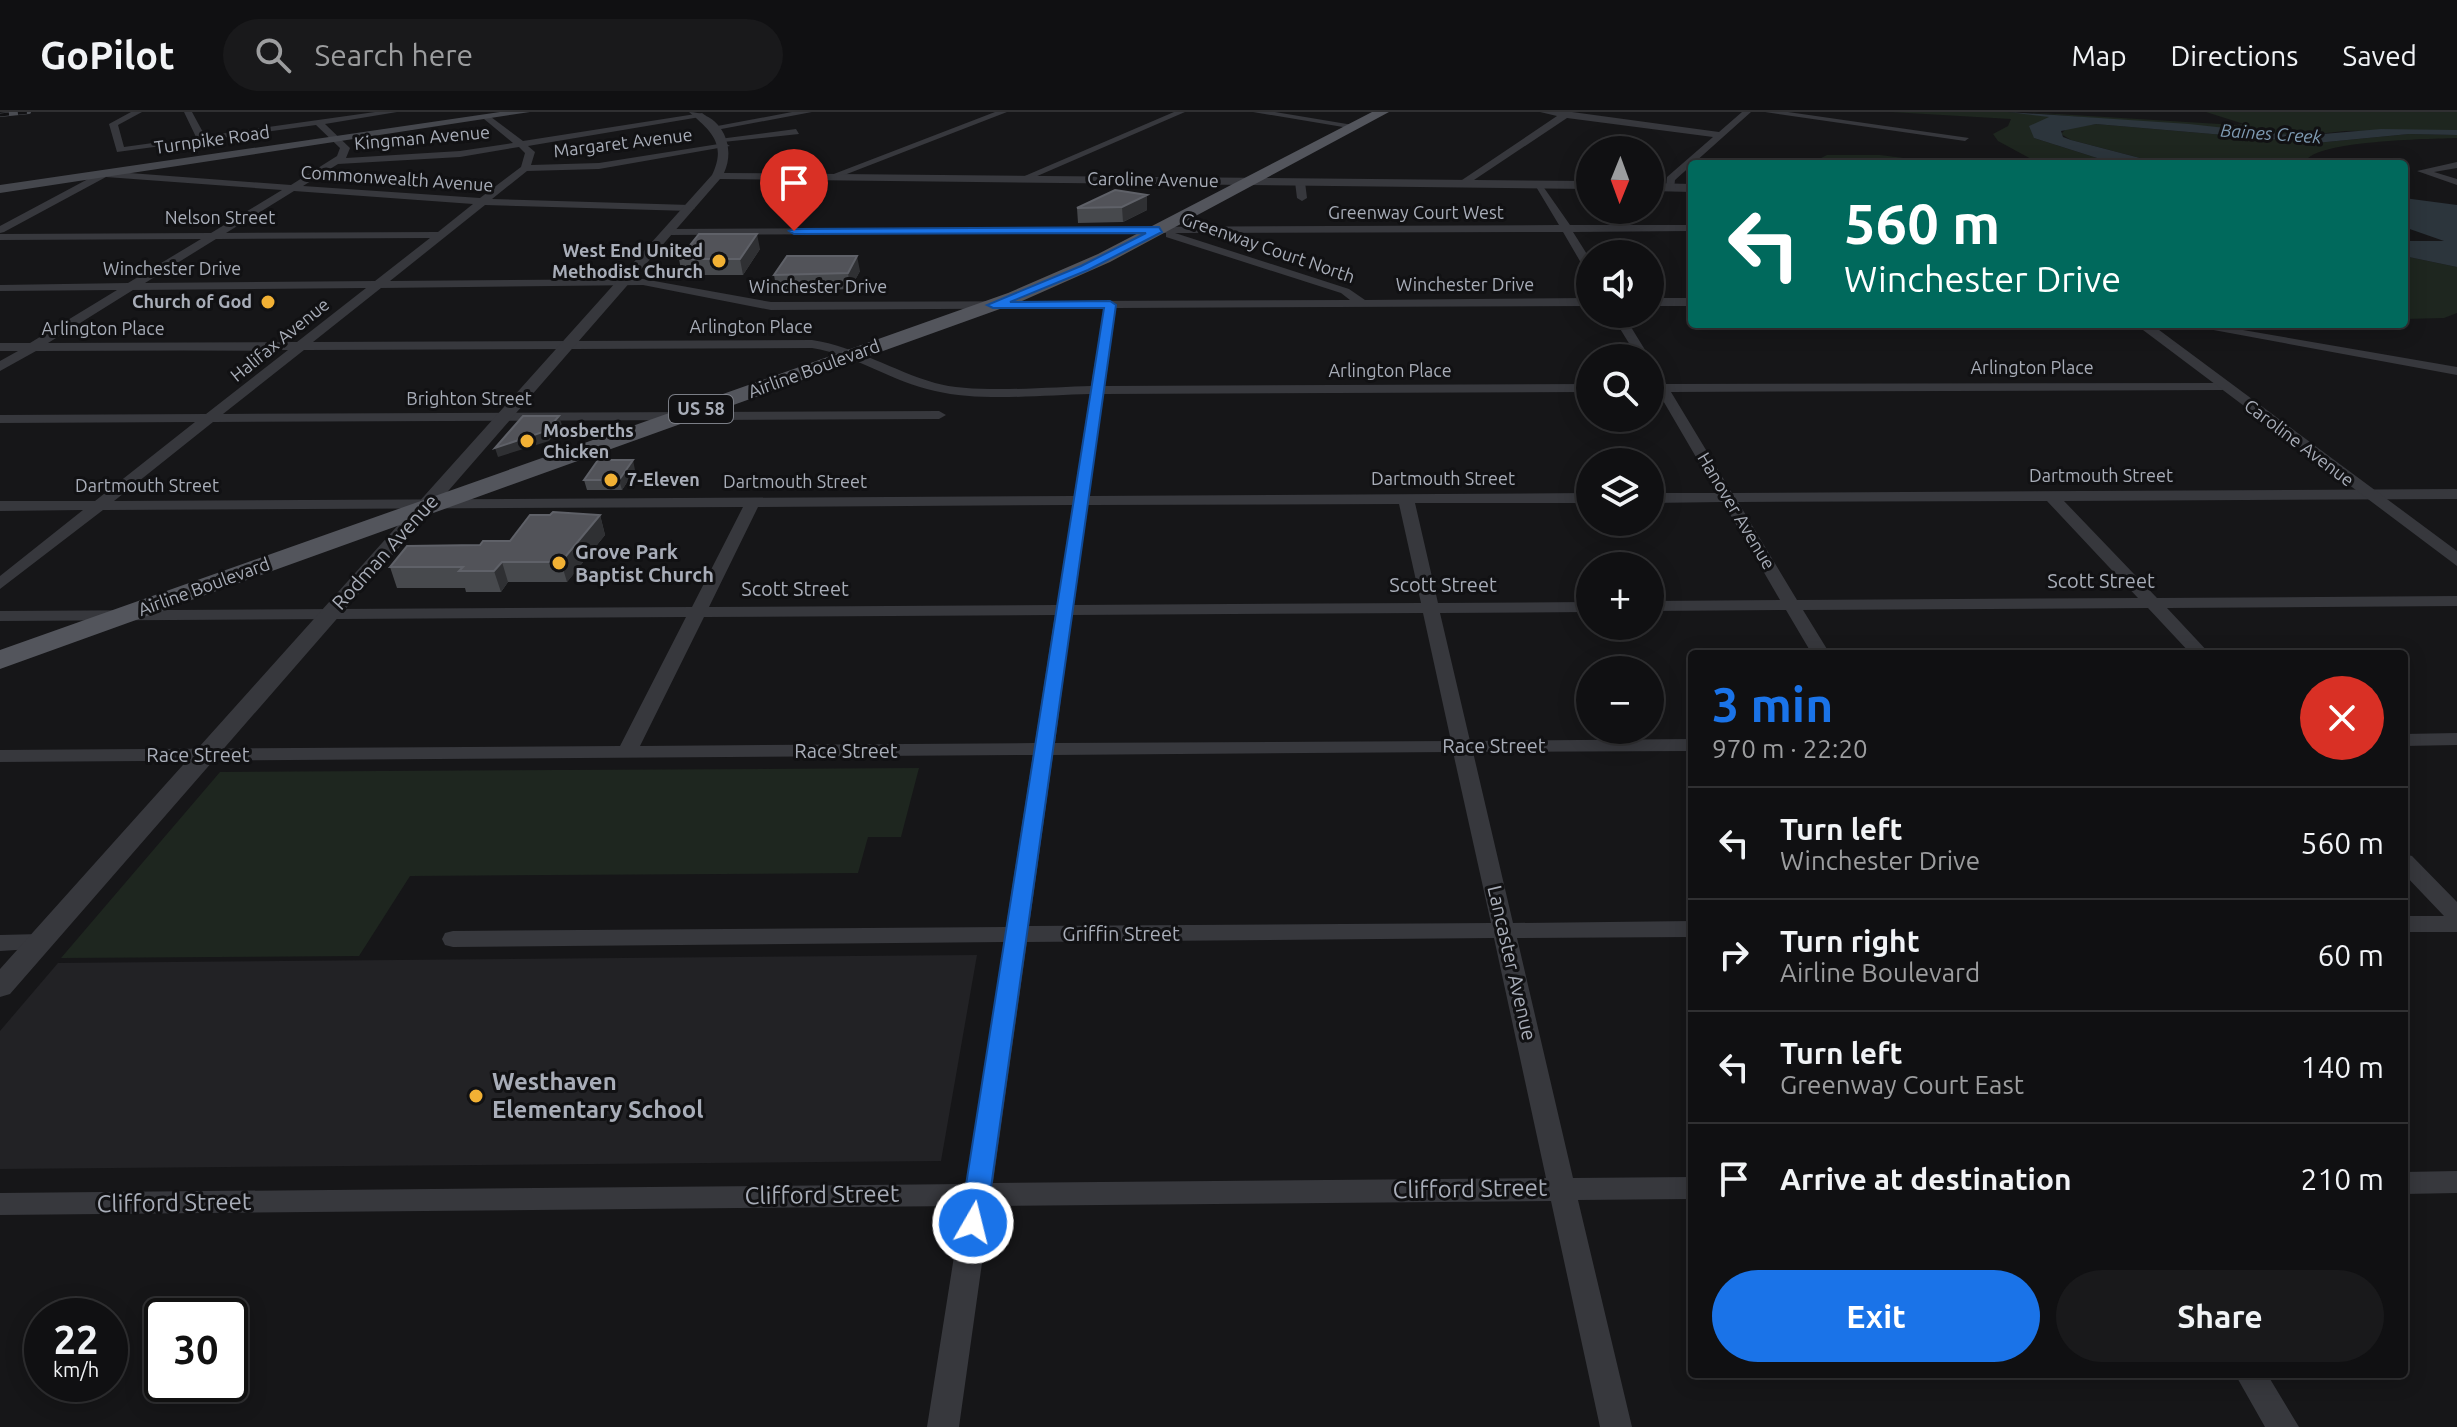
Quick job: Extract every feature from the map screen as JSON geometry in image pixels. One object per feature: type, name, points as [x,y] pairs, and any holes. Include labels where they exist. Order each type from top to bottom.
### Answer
[{"type":"main road","name":"Turnpike Road","points":[[0,189],[524,112]]},
{"type":"main road","name":"Airline Boulevard","points":[[0,660],[653,416],[993,305],[1085,268],[1355,121],[1382,112]]},
{"type":"main road","name":"Airline Boulevard","points":[[0,647],[398,506],[432,499],[683,416],[1062,268],[1150,230]]},
{"type":"street","points":[[138,112],[113,124],[120,150],[393,112]]},
{"type":"street","points":[[188,112],[202,139]]},
{"type":"street","points":[[716,127],[808,112]]},
{"type":"street","points":[[831,177],[1003,112]]},
{"type":"street","points":[[1025,178],[1181,112]]},
{"type":"street","points":[[1257,112],[1355,121]]},
{"type":"street","points":[[1544,112],[1720,135]]},
{"type":"street","points":[[1692,160],[1747,112]]},
{"type":"street","points":[[1769,112],[1965,138]]},
{"type":"street","points":[[1462,184],[1567,113]]},
{"type":"street","points":[[698,114],[716,127],[724,142]]},
{"type":"street","name":"Kingman Avenue","points":[[335,161],[438,156],[698,114]]},
{"type":"street","name":"Margaret Avenue","points":[[525,168],[599,166],[799,129],[784,116]]},
{"type":"street","points":[[487,117],[522,144],[531,157],[525,168]]},
{"type":"street","points":[[0,367],[335,161],[345,151],[319,123]]},
{"type":"street","name":"Rodman Avenue","points":[[0,987],[690,208],[717,176],[726,158],[724,142]]},
{"type":"street","points":[[1671,187],[1670,179],[1688,163]]},
{"type":"street","points":[[2457,165],[2422,171],[2457,182]]},
{"type":"street","name":"Halifax Avenue","points":[[0,584],[525,168]]},
{"type":"street","points":[[0,230],[100,179],[103,174]]},
{"type":"street","name":"Commonwealth Avenue","points":[[103,174],[482,201],[690,208]]},
{"type":"street","name":"Caroline Avenue","points":[[717,176],[1576,185]]},
{"type":"street","points":[[1300,182],[1302,198]]},
{"type":"street","points":[[1540,185],[1576,245]]},
{"type":"street","points":[[1664,187],[1688,188]]},
{"type":"street","name":"Greenway Court West","points":[[668,232],[1688,228]]},
{"type":"street","name":"Greenway Court North","points":[[1150,230],[1345,291],[1363,304]]},
{"type":"street","name":"Nelson Street","points":[[0,237],[440,235]]},
{"type":"street","name":"Winchester Drive","points":[[0,288],[660,283],[755,306],[1576,302]]},
{"type":"street","points":[[1664,302],[1688,302]]},
{"type":"street","points":[[943,1427],[1110,305]]},
{"type":"street","name":"Caroline Avenue","points":[[2147,328],[2457,560]]},
{"type":"street","points":[[2210,328],[2457,371]]},
{"type":"street","name":"Arlington Place","points":[[0,347],[812,344],[849,352],[937,389],[1576,388]]},
{"type":"street","name":"Arlington Place","points":[[1664,388],[2222,386]]},
{"type":"street","name":"Hanover Avenue","points":[[1664,400],[1728,498],[1819,650]]},
{"type":"street","name":"Brighton Street","points":[[0,419],[939,415]]},
{"type":"street","name":"Dartmouth Street","points":[[1664,498],[2457,494]]},
{"type":"street","points":[[2051,496],[2197,650]]},
{"type":"street","name":"Dartmouth Street","points":[[432,499],[753,502],[1576,498]]},
{"type":"street","name":"Lancaster Avenue","points":[[1406,499],[1616,1427]]},
{"type":"street","points":[[627,752],[753,502]]},
{"type":"street","name":"Dartmouth Street","points":[[0,506],[398,506]]},
{"type":"street","name":"Scott Street","points":[[1664,606],[2457,601]]},
{"type":"street","name":"Scott Street","points":[[0,616],[1576,607]]},
{"type":"street","points":[[2408,740],[2457,739]]},
{"type":"street","name":"Race Street","points":[[0,756],[1688,745]]},
{"type":"street","points":[[2408,865],[2457,916]]},
{"type":"street","points":[[2408,924],[2457,924]]},
{"type":"street","name":"Griffin Street","points":[[453,939],[1688,929]]},
{"type":"street","points":[[0,943],[40,942]]},
{"type":"street","points":[[2408,1183],[2457,1182]]},
{"type":"street","name":"Clifford Street","points":[[0,1204],[1688,1188]]},
{"type":"street","points":[[2252,1378],[2283,1427]]},
{"type":"shaded area","points":[[1891,112],[2008,112],[2046,116],[2051,118],[2034,138],[2103,160],[2033,160],[1998,141],[1993,134],[2008,126],[2011,119]]},
{"type":"shaded area","points":[[2024,112],[2236,125],[2244,124],[2206,112],[2457,112],[2457,130],[2345,131],[2300,136]]},
{"type":"shaded area","points":[[2096,124],[2316,143],[2409,134],[2457,135],[2457,138],[2347,145],[2326,150],[2308,160],[2148,160],[2071,140],[2061,134],[2067,128]]},
{"type":"shaded area","points":[[1827,155],[1880,155],[1919,160],[1817,160]]},
{"type":"shaded area","points":[[2408,257],[2457,267],[2457,313],[2444,318],[2408,319]]},
{"type":"shaded area","points":[[919,768],[901,837],[868,837],[858,873],[410,876],[359,956],[61,958],[220,772]]},
{"type":"shaded area","name":"Westhaven Elementary School","points":[[977,955],[941,1161],[0,1169],[0,1031],[58,963]]},
{"type":"water","name":"Baines Creek","points":[[2008,112],[2189,124],[2300,136],[2381,129],[2457,130],[2457,135],[2409,134],[2316,143],[2096,124],[2061,131],[2063,137],[2071,140],[2148,160],[2103,160],[2034,138],[2029,126],[2049,117]]},
{"type":"water","points":[[2408,199],[2457,205],[2457,267],[2408,257],[2408,241],[2444,241],[2408,228]]},
{"type":"building","points":[[1115,190],[1147,195],[1122,207],[1077,208]]},
{"type":"building","points":[[699,234],[757,234],[740,259],[679,259]]},
{"type":"building","points":[[787,256],[857,256],[848,273],[774,275]]},
{"type":"building","points":[[523,416],[559,416],[546,431],[495,448]]},
{"type":"building","points":[[598,460],[633,460],[619,480],[584,480]]},
{"type":"building","points":[[553,512],[600,515],[561,562],[502,562],[494,571],[459,571],[463,567],[390,567],[407,546],[480,545],[483,541],[510,541],[530,515],[550,515]]},
{"type":"railway","points":[[0,115],[29,112]]},
{"type":"place","name":"West End United Methodist Church","points":[[719,261]]},
{"type":"place","name":"Church of God","points":[[268,302]]},
{"type":"place","name":"Mosberths Chicken","points":[[527,441]]},
{"type":"place","name":"7-Eleven","points":[[611,480]]},
{"type":"place","name":"Grove Park Baptist Church","points":[[559,563]]},
{"type":"place","name":"Westhaven Elementary School","points":[[476,1096]]},
{"type":"route","points":[[794,231],[1159,230],[1085,268],[993,305],[1110,305],[973,1223]]}]
